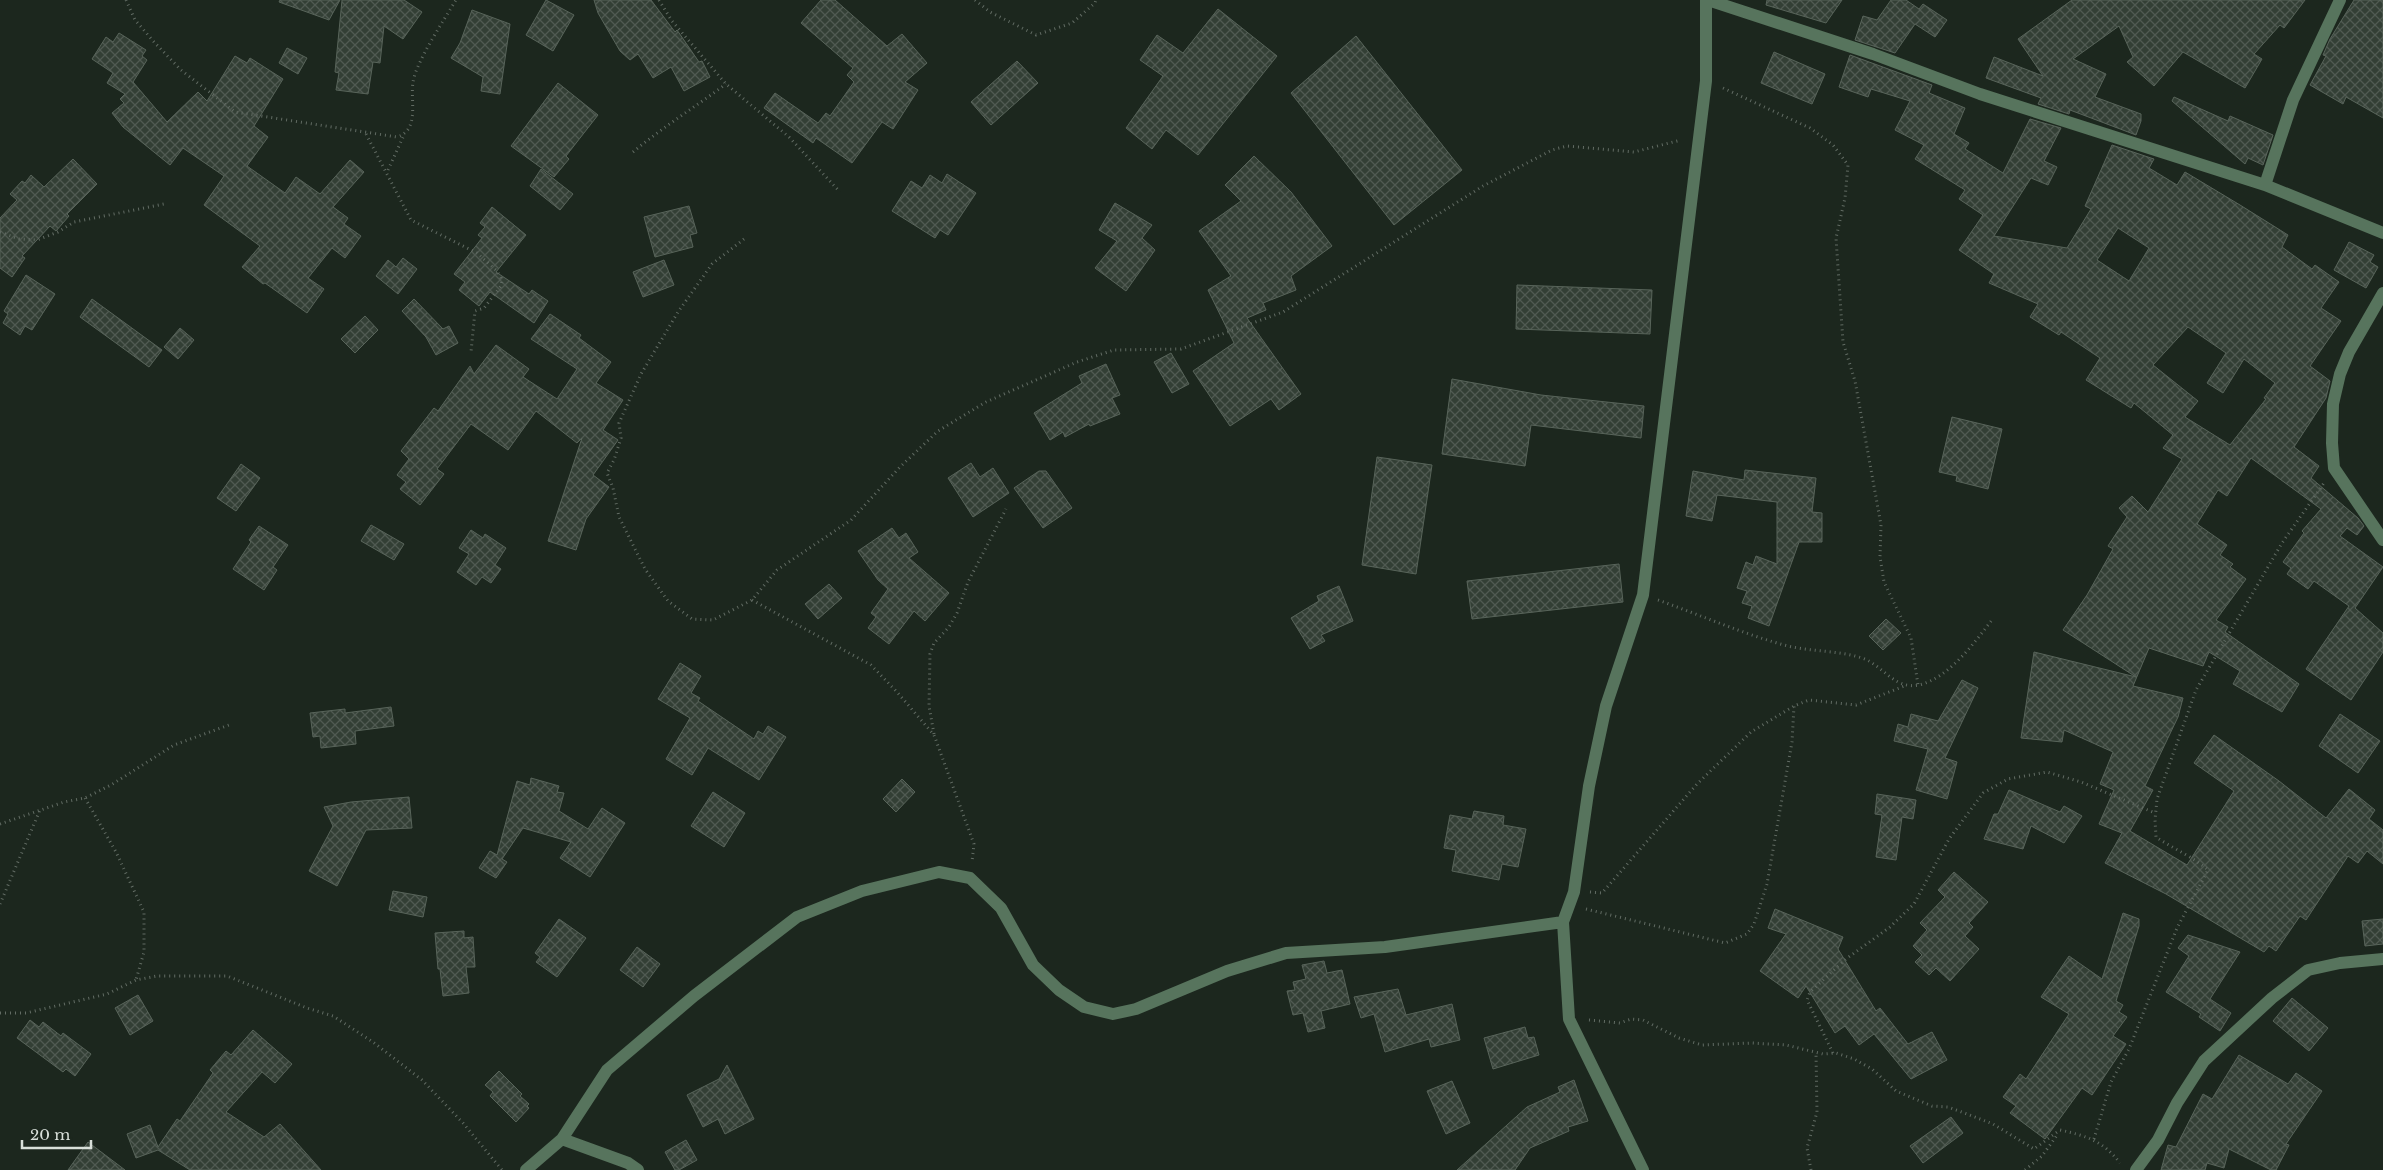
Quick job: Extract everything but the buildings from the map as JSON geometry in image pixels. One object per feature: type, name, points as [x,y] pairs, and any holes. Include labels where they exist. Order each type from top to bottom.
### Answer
[{"type":"street","points":[[1644,1170],[1569,1019],[1563,922],[1574,892],[1589,786],[1606,706],[1643,595],[1706,80],[1707,0],[1873,54],[1980,94],[2265,185],[2383,233]]},
{"type":"street","points":[[2265,185],[2293,100],[2340,0]]},
{"type":"street","points":[[2383,293],[2349,352],[2340,374],[2334,404],[2332,443],[2334,468],[2383,540]]},
{"type":"street","points":[[526,1170],[562,1139],[607,1070],[694,996],[797,917],[862,891],[939,872],[970,878],[1001,908],[1034,965],[1059,990],[1084,1007],[1113,1014],[1136,1009],[1227,971],[1286,953],[1386,947],[1563,922]]},
{"type":"street","points":[[2136,1170],[2158,1140],[2177,1103],[2204,1062],[2272,998],[2308,970],[2340,963],[2383,959]]},
{"type":"street","points":[[562,1139],[628,1163],[638,1170]]},
{"type":"path","points":[[126,0],[135,20],[181,70],[235,112],[304,121],[366,134],[397,137],[404,135]]},
{"type":"path","points":[[387,171],[404,135],[410,129],[413,80],[423,55],[456,0]]},
{"type":"path","points":[[659,0],[672,20],[726,84],[789,137],[840,192]]},
{"type":"path","points":[[975,0],[990,12],[1036,35],[1072,23],[1096,0]]},
{"type":"path","points":[[1706,80],[1810,128],[1833,145],[1848,165],[1845,198],[1836,238],[1843,342],[1855,381],[1881,525],[1880,557],[1884,582],[1911,638],[1918,685]]},
{"type":"path","points":[[633,152],[667,124],[692,110],[726,84]]},
{"type":"path","points":[[366,134],[387,171],[406,214],[411,220],[477,252],[497,270],[502,280],[501,286],[484,308],[475,311],[471,352]]},
{"type":"path","points":[[744,239],[712,264],[678,312],[642,374],[619,423],[621,438],[614,460],[607,473],[613,488],[619,517],[645,569],[668,601],[692,619],[713,620],[752,600],[777,570],[851,520],[900,467],[938,432],[986,402],[1077,362],[1114,350],[1181,349],[1283,312],[1483,186],[1552,150],[1567,146],[1634,152],[1699,136]]},
{"type":"path","points":[[0,232],[19,239],[37,240],[58,232],[74,222],[164,204]]},
{"type":"path","points":[[2094,1139],[2110,1082],[2129,1049],[2177,928],[2208,870],[2200,862],[2191,860],[2156,837],[2155,813],[2157,799],[2196,690],[2282,543],[2334,468]]},
{"type":"path","points":[[970,878],[974,844],[934,735],[929,706],[930,654],[934,643],[949,627],[957,613],[968,582],[1006,509]]},
{"type":"path","points":[[1643,595],[1783,645],[1864,659],[1893,680],[1907,685],[1918,685],[1932,681],[1967,652],[1992,620]]},
{"type":"path","points":[[752,600],[872,665],[934,735]]},
{"type":"path","points":[[1574,892],[1602,893],[1697,784],[1751,732],[1794,706],[1809,700],[1856,705],[1907,685]]},
{"type":"path","points":[[1569,905],[1725,943],[1748,934],[1754,924],[1767,884],[1792,742],[1794,706]]},
{"type":"path","points":[[0,824],[40,810],[85,798],[111,785],[174,745],[229,725]]},
{"type":"path","points":[[1834,1053],[1807,1000],[1810,992],[1846,959],[1890,927],[1914,904],[1949,839],[1983,794],[2008,779],[2047,772],[2081,782],[2155,813]]},
{"type":"path","points":[[85,798],[116,852],[144,912],[144,952],[136,980]]},
{"type":"path","points":[[0,904],[40,810]]},
{"type":"path","points":[[0,1013],[26,1013],[107,994],[136,980],[157,976],[175,978],[196,974],[228,976],[306,1008],[333,1016],[373,1042],[422,1080],[463,1123],[502,1170]]},
{"type":"path","points":[[1569,1019],[1620,1023],[1631,1019],[1644,1020],[1679,1038],[1702,1045],[1760,1043],[1834,1053],[1854,1059],[1872,1069],[1896,1091],[1932,1106],[1948,1107],[1993,1124],[2034,1149],[2060,1130]]},
{"type":"path","points":[[1811,1170],[1807,1148],[1817,1112],[1816,1052]]},
{"type":"path","points":[[2060,1130],[2094,1139],[2110,1151],[2124,1170]]},
{"type":"path","points":[[2025,1170],[2042,1156],[2060,1130]]}]
